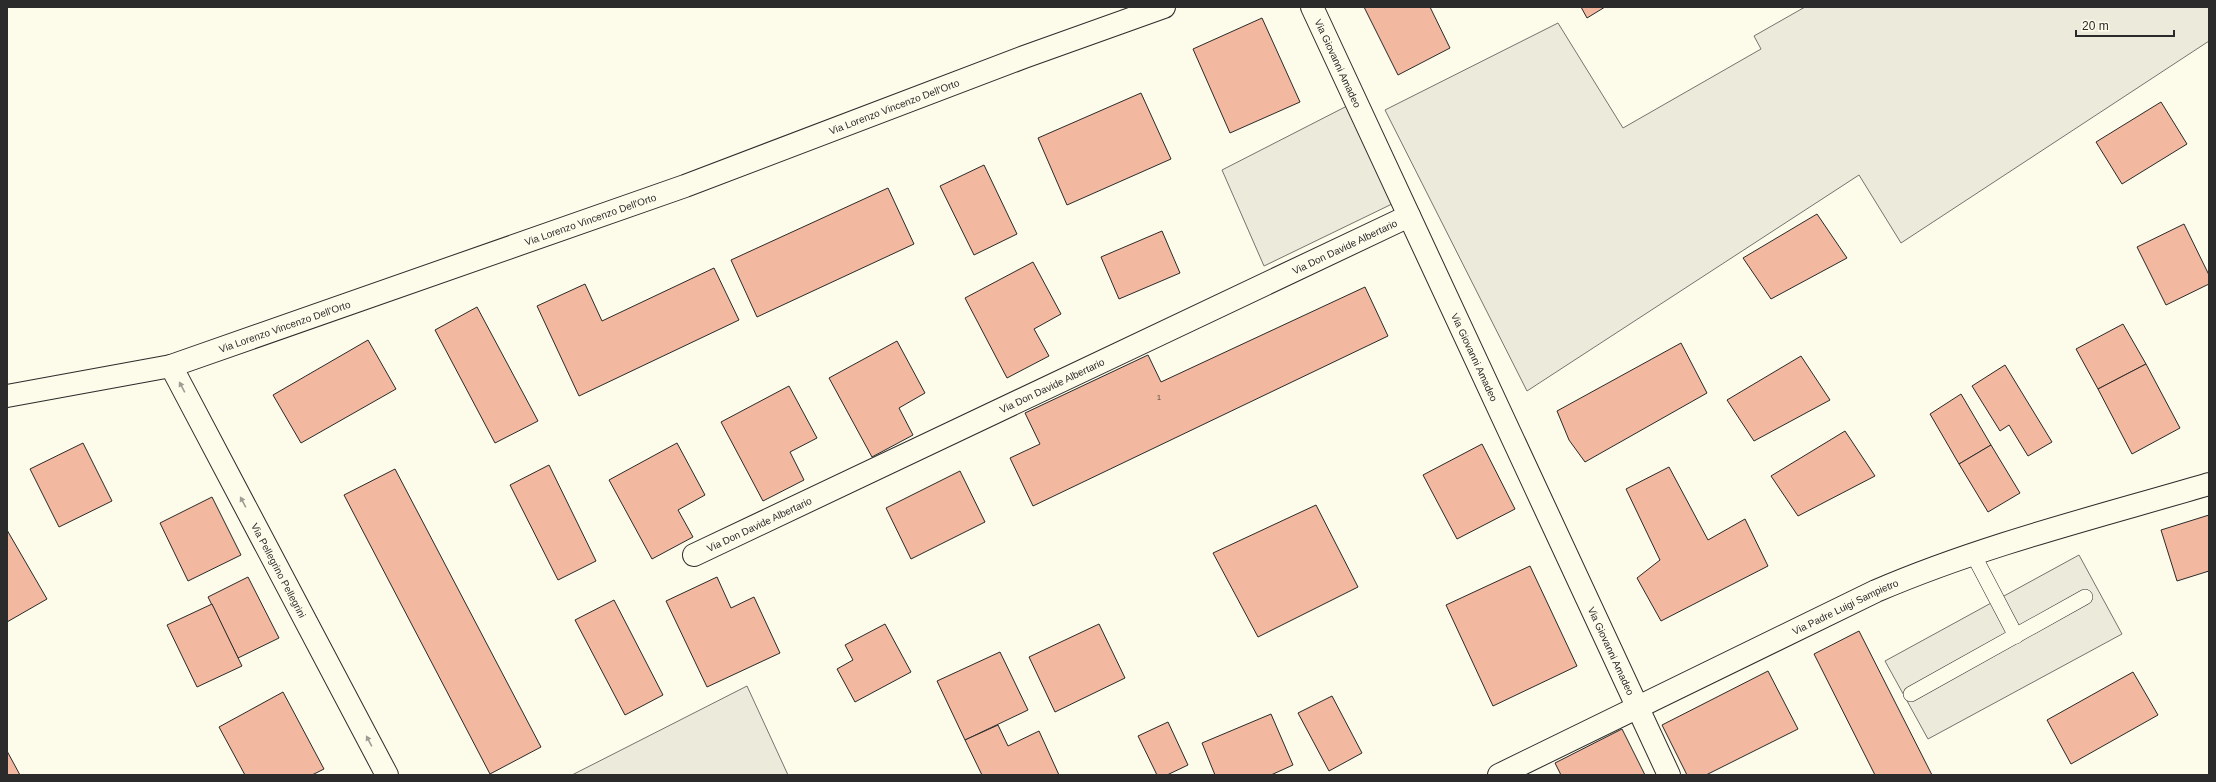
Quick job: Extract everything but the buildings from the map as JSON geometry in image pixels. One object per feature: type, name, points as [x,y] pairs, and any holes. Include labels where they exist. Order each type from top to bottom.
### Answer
[{"type":"street","name":"Via Lorenzo Vincenzo Dell'Orto","points":[[7,396],[171,366],[685,186],[1024,57],[1164,7]]},
{"type":"street","name":"Via Giovanni Amadeo","points":[[1312,7],[1669,775]]},
{"type":"street","name":"Via Don Davide Albertario","points":[[694,555],[1409,216]]},
{"type":"street","name":"Via Pellegrino Pellegrini","points":[[171,366],[387,775]]},
{"type":"street","name":"Via Padre Luigi Sampietro","points":[[1499,775],[1876,591],[1925,570],[1973,554],[2209,484]]},
{"type":"lane","points":[[1973,554],[2016,636]]},
{"type":"lane","points":[[1911,694],[2085,597]]},
{"type":"shaded area","points":[[1805,7],[2209,7],[2209,41],[1901,243],[1859,175],[1527,391],[1385,110],[1558,23],[1623,128],[1761,49],[1754,36]]},
{"type":"shaded area","points":[[1347,106],[1392,204],[1264,266],[1222,170]]},
{"type":"shaded area","points":[[2079,555],[2122,634],[1928,739],[1885,661]]},
{"type":"shaded area","points":[[747,686],[788,775],[572,775]]}]
